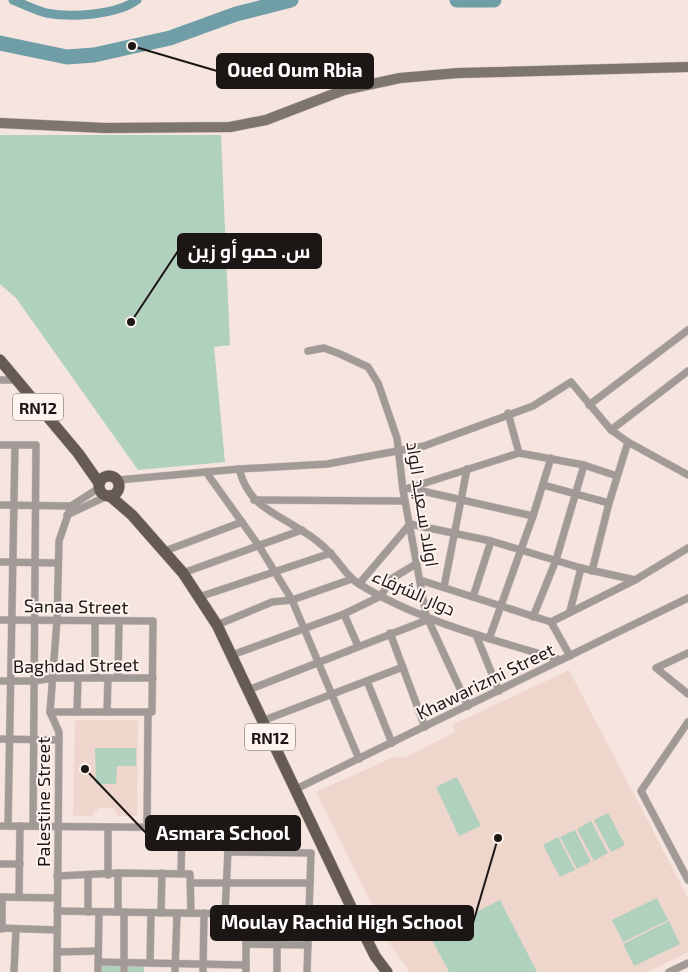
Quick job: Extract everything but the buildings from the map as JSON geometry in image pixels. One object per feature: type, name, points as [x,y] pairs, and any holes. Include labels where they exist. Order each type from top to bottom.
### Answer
[{"type":"main road","points":[[0,123],[105,128],[230,128],[274,118],[344,90],[400,78],[458,73],[688,67]]},
{"type":"main road","name":"RN12","points":[[0,360],[78,453],[165,551],[200,597],[232,655],[294,790],[363,932],[375,956],[387,972]]},
{"type":"street","points":[[589,405],[688,330]]},
{"type":"street","name":"اولاد سـعيـد الواد","points":[[308,351],[324,348],[371,370],[385,400],[397,438],[406,489],[405,501],[426,617],[468,706]]},
{"type":"street","points":[[611,430],[688,370]]},
{"type":"street","points":[[0,380],[15,380]]},
{"type":"street","points":[[0,505],[71,506],[109,487],[206,472],[328,464],[398,451],[444,440],[508,413],[533,406],[571,382],[611,430],[628,442],[688,475]]},
{"type":"street","points":[[508,413],[519,452]]},
{"type":"street","points":[[592,571],[609,503],[628,442]]},
{"type":"street","points":[[0,445],[36,445],[33,826]]},
{"type":"street","points":[[8,826],[14,445]]},
{"type":"street","points":[[406,489],[519,452],[584,465],[617,476]]},
{"type":"street","points":[[489,639],[522,549],[551,458]]},
{"type":"street","points":[[533,617],[556,560],[584,465]]},
{"type":"street","name":"دوار الشرفاء","points":[[239,469],[254,500],[302,530],[331,553],[352,579],[359,584],[426,617],[476,635],[561,660]]},
{"type":"street","points":[[444,587],[467,469]]},
{"type":"street","points":[[206,472],[276,571],[292,600],[333,694],[359,760]]},
{"type":"street","points":[[543,484],[609,503]]},
{"type":"street","points":[[67,516],[109,487]]},
{"type":"street","points":[[406,489],[533,516]]},
{"type":"street","points":[[254,500],[405,501]]},
{"type":"street","name":"Palestine Street","points":[[57,972],[59,740],[57,725],[50,712],[57,620],[57,563],[60,534],[71,506]]},
{"type":"street","points":[[165,551],[242,522]]},
{"type":"street","points":[[359,584],[410,524],[455,532],[522,549],[592,571],[634,580]]},
{"type":"street","points":[[183,573],[302,530]]},
{"type":"street","points":[[473,597],[491,541]]},
{"type":"street","points":[[551,622],[634,580],[688,548]]},
{"type":"street","points":[[200,597],[331,553]]},
{"type":"street","points":[[0,562],[57,563]]},
{"type":"street","points":[[232,655],[344,614],[381,596],[391,579],[416,564]]},
{"type":"street","points":[[570,611],[581,568]]},
{"type":"street","points":[[217,625],[272,602],[292,600],[352,579]]},
{"type":"street","points":[[420,580],[551,622],[570,656]]},
{"type":"street","name":"Khawarizmi Street","points":[[294,790],[359,760],[688,598]]},
{"type":"street","points":[[344,614],[358,646]]},
{"type":"street","points":[[248,690],[426,617]]},
{"type":"street","name":"Sanaa Street","points":[[0,620],[153,622],[153,678]]},
{"type":"street","points":[[95,621],[95,678]]},
{"type":"street","points":[[118,678],[119,621]]},
{"type":"street","points":[[390,633],[425,727]]},
{"type":"street","points":[[476,635],[499,691]]},
{"type":"street","points":[[688,654],[656,668],[688,694]]},
{"type":"street","points":[[262,721],[403,667]]},
{"type":"street","name":"Baghdad Street","points":[[0,681],[34,681],[54,678],[153,678]]},
{"type":"street","points":[[77,712],[78,678]]},
{"type":"street","points":[[107,712],[108,678]]},
{"type":"street","points":[[50,712],[152,712],[153,678]]},
{"type":"street","points":[[367,680],[392,743]]},
{"type":"street","points":[[146,828],[148,712]]},
{"type":"street","points":[[688,722],[641,791],[688,880]]},
{"type":"street","points":[[0,740],[59,740]]},
{"type":"street","points":[[0,826],[229,828],[225,914]]},
{"type":"street","points":[[19,897],[20,826]]},
{"type":"street","points":[[108,827],[108,875]]},
{"type":"street","points":[[181,874],[182,828]]},
{"type":"street","points":[[228,852],[311,853],[307,972]]},
{"type":"street","points":[[0,864],[20,864]]},
{"type":"street","points":[[57,876],[88,876],[118,873],[191,875],[190,913]]},
{"type":"street","points":[[118,873],[124,972]]},
{"type":"street","points":[[162,873],[162,913]]},
{"type":"street","points":[[88,876],[88,912]]},
{"type":"street","points":[[191,883],[310,883]]},
{"type":"street","points":[[57,898],[1,897],[1,928],[57,930]]},
{"type":"street","points":[[57,911],[309,915]]},
{"type":"street","points":[[98,972],[99,912]]},
{"type":"street","points":[[150,963],[151,912]]},
{"type":"street","points":[[175,972],[177,913]]},
{"type":"street","points":[[203,968],[204,914]]},
{"type":"street","points":[[98,962],[175,964],[203,968],[246,968],[246,914]]},
{"type":"street","points":[[276,972],[277,914]]},
{"type":"street","points":[[14,972],[16,929]]},
{"type":"street","points":[[246,944],[308,945]]},
{"type":"street","points":[[57,952],[98,951]]},
{"type":"street","points":[[670,972],[688,962]]},
{"type":"shaded area","points":[[569,670],[688,898],[688,952],[648,972],[410,972],[387,940],[393,924],[400,920],[397,911],[376,913],[316,792],[394,757],[404,758],[455,732],[452,725]]},
{"type":"shaded area","points":[[75,720],[138,720],[137,816],[118,816],[113,808],[99,808],[91,816],[73,816]]},
{"type":"green space","points":[[0,135],[221,135],[230,345],[214,347],[225,462],[138,470],[16,298],[0,284]]},
{"type":"green space","points":[[95,748],[136,748],[136,766],[117,766],[116,784],[96,784]]},
{"type":"green space","points":[[457,777],[481,826],[459,836],[436,787]]},
{"type":"green space","points":[[608,813],[625,845],[611,852],[594,820]]},
{"type":"green space","points":[[591,821],[608,853],[594,861],[577,829]]},
{"type":"green space","points":[[575,830],[591,862],[577,869],[560,837]]},
{"type":"green space","points":[[558,837],[575,870],[560,877],[543,845]]},
{"type":"green space","points":[[657,898],[668,920],[623,942],[612,920]]},
{"type":"green space","points":[[500,900],[537,972],[449,972],[430,936]]},
{"type":"green space","points":[[669,921],[680,944],[634,966],[623,944]]},
{"type":"green space","points":[[99,963],[144,964],[144,972],[99,972]]},
{"type":"waterway","points":[[13,0],[46,13],[68,15],[106,12],[118,9],[137,0]]},
{"type":"waterway","points":[[0,43],[67,57],[94,55],[170,38],[236,14],[291,0]]},
{"type":"waterway","points":[[457,0],[494,0]]},
{"type":"place","name":"Oued Oum Rbia","points":[[132,46]]},
{"type":"place","name":"س. حمو أو زين","points":[[131,322]]},
{"type":"place","name":"Asmara School","points":[[85,769]]},
{"type":"place","name":"Moulay Rachid High School","points":[[498,838]]}]
